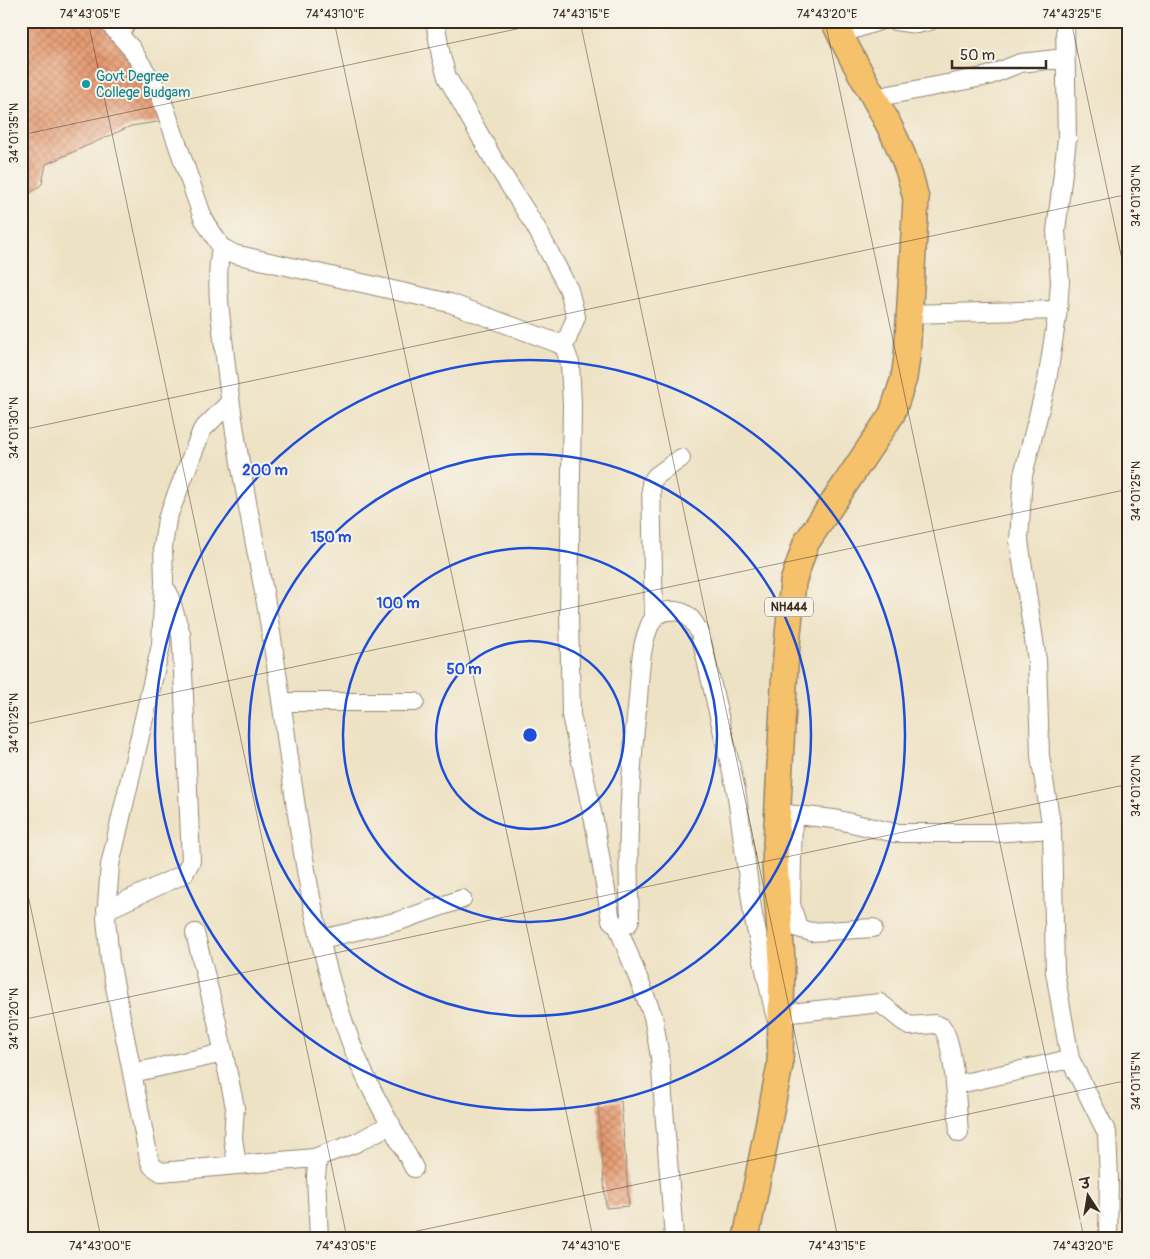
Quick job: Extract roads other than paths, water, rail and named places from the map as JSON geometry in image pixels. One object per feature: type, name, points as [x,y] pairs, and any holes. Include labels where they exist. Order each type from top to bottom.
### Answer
[{"type":"highway","name":"NH444","points":[[746,1238],[776,1088],[782,1025],[782,960],[775,864],[785,814],[789,611],[797,563],[806,543],[819,522],[855,472],[892,414],[904,378],[916,199],[912,179],[903,155],[837,28]]},
{"type":"street","points":[[435,21],[447,77],[496,164],[537,229],[569,290],[576,317],[564,348]]},
{"type":"street","points":[[837,28],[878,21]]},
{"type":"street","points":[[895,21],[917,24],[930,21]]},
{"type":"street","points":[[1065,21],[1067,140],[1056,231],[1060,281],[1058,310],[1047,381],[1023,475],[1020,541],[1037,660],[1040,756],[1052,829],[1055,972],[1070,1059],[1107,1133],[1109,1171],[1108,1238]]},
{"type":"street","points":[[118,25],[160,94],[203,218],[221,247],[234,254],[450,303],[557,343],[564,348],[570,363],[572,405],[569,612],[571,715],[594,821],[611,920],[618,927],[649,1006],[657,1040],[674,1238]]},
{"type":"street","points":[[874,98],[988,76],[1020,63],[1065,58]]},
{"type":"street","points":[[221,247],[218,264],[218,288],[229,403],[282,702],[299,836],[321,939],[350,1042],[414,1168]]},
{"type":"street","points":[[908,314],[1058,310]]},
{"type":"street","points":[[229,403],[202,430],[167,519],[163,547],[164,582],[161,645],[110,865],[106,910],[115,996],[149,1159],[156,1170],[161,1172],[177,1172],[318,1157],[356,1143],[391,1124]]},
{"type":"street","points":[[618,927],[628,924],[630,919],[629,803],[641,672],[646,635],[654,618],[651,483],[656,476],[681,458]]},
{"type":"street","points":[[106,910],[184,874],[189,869],[191,861],[181,634],[164,582]]},
{"type":"street","points":[[654,618],[661,613],[669,611],[684,613],[691,619],[700,633],[736,790],[758,946],[782,1025],[880,1003],[886,1005],[902,1022],[909,1026],[939,1025],[947,1036],[955,1085],[959,1133]]},
{"type":"street","points":[[282,702],[415,702]]},
{"type":"street","points":[[873,928],[812,932],[802,931],[798,928],[791,904],[785,814],[834,819],[895,833],[983,833],[1052,829]]},
{"type":"street","points":[[321,939],[417,916],[462,900]]},
{"type":"street","points":[[195,933],[235,1107],[233,1138],[237,1165]]},
{"type":"street","points":[[132,1072],[224,1053]]},
{"type":"street","points":[[955,1085],[1070,1059]]},
{"type":"street","points":[[318,1157],[316,1181],[319,1238]]},
{"type":"place","name":"Govt Degree College Budgam","points":[[86,84]]}]
